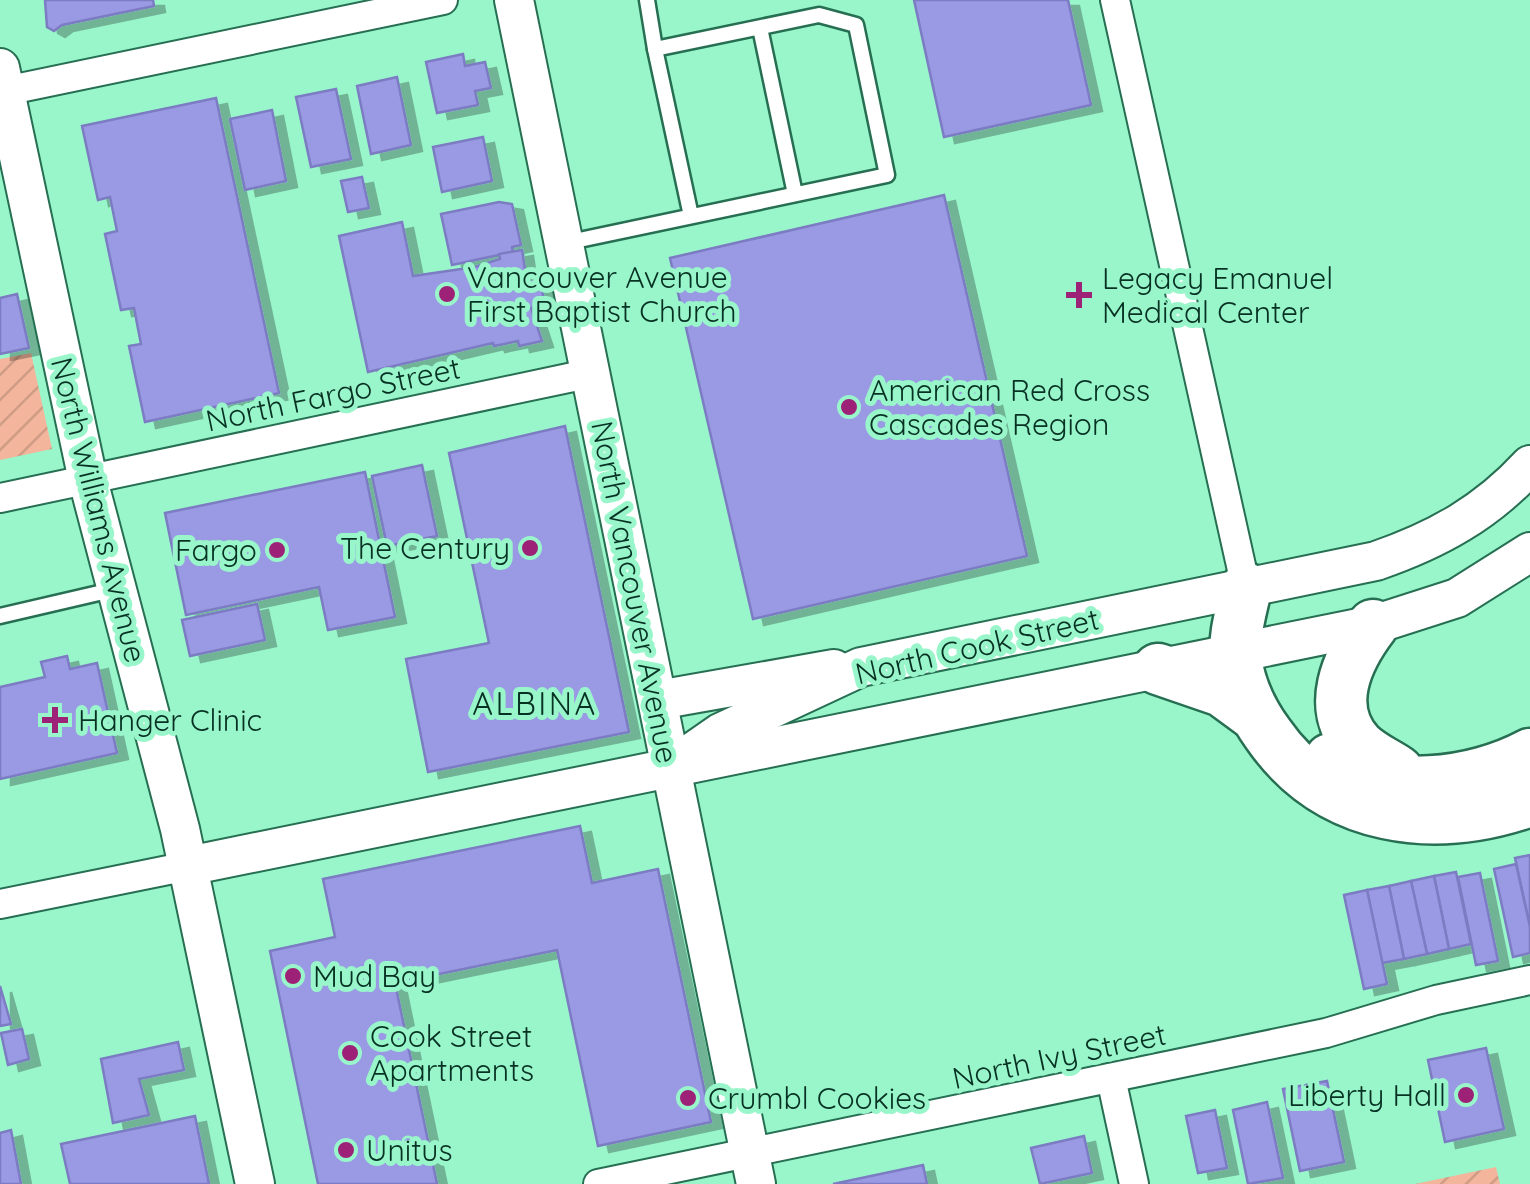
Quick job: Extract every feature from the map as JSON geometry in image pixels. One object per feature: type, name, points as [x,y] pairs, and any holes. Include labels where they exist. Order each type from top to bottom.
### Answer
[{"type":"highway","points":[[1246,588],[1252,713]]},
{"type":"highway","points":[[1373,624],[1345,674],[1342,710],[1357,743],[1411,779]]},
{"type":"highway","points":[[1250,650],[1320,753],[1362,776],[1411,779],[1479,773],[1530,754]]},
{"type":"highway","points":[[1158,669],[1222,691],[1252,713],[1300,772],[1327,793],[1368,810],[1410,820],[1455,820],[1530,801]]},
{"type":"main road","name":"North Vancouver Avenue","points":[[514,0],[753,1168]]},
{"type":"main road","name":"North Williams Avenue","points":[[2,84],[88,480],[188,866],[255,1184]]},
{"type":"main road","name":"North Cook Street","points":[[670,768],[720,733],[861,667],[1376,561],[1422,546],[1484,509],[1530,465]]},
{"type":"main road","name":"North Cook Street","points":[[188,866],[1373,624],[1457,598],[1530,552]]},
{"type":"main road","points":[[658,700],[809,671],[861,667]]},
{"type":"street","points":[[2,84],[443,0]]},
{"type":"street","points":[[1115,0],[1246,588]]},
{"type":"street","name":"North Fargo Street","points":[[0,498],[592,373]]},
{"type":"street","points":[[0,904],[188,866]]},
{"type":"street","name":"North Ivy Street","points":[[598,1184],[753,1168],[1111,1078],[1326,1033],[1402,1010],[1530,980]]},
{"type":"street","points":[[1111,1078],[1134,1184]]},
{"type":"lane","points":[[647,0],[691,216]]},
{"type":"lane","points":[[565,243],[888,175],[856,25],[819,15],[655,49]]},
{"type":"lane","points":[[760,28],[795,194]]},
{"type":"lane","points":[[0,616],[117,588]]},
{"type":"shaded area","points":[[31,353],[52,449],[0,460],[0,359]]},
{"type":"shaded area","points":[[1496,1167],[1500,1184],[1415,1184]]},
{"type":"building","points":[[45,0],[153,0],[154,6],[62,25],[54,31],[47,27]]},
{"type":"building","points":[[914,0],[1068,0],[1091,105],[944,137]]},
{"type":"building","points":[[463,54],[465,66],[485,62],[491,88],[475,91],[478,105],[437,113],[426,62]]},
{"type":"building","points":[[397,77],[411,145],[371,154],[357,86]]},
{"type":"building","points":[[336,89],[351,159],[311,167],[296,97]]},
{"type":"building","points":[[216,98],[279,393],[145,422],[129,346],[141,344],[134,308],[121,310],[105,234],[117,231],[110,197],[98,200],[82,126]]},
{"type":"building","points":[[272,110],[286,181],[245,190],[230,119]]},
{"type":"building","points":[[483,137],[492,181],[442,192],[433,147]]},
{"type":"building","points":[[362,177],[369,208],[348,212],[341,181]]},
{"type":"building","name":"American Red Cross Cascades Region","points":[[944,195],[1027,556],[753,619],[670,258]]},
{"type":"building","points":[[499,202],[512,204],[521,245],[512,247],[513,252],[452,265],[441,214]]},
{"type":"building","name":"Vancouver Avenue First Baptist Church","points":[[402,222],[413,276],[475,267],[500,259],[499,254],[522,250],[527,283],[540,280],[545,305],[531,308],[542,341],[519,346],[518,341],[494,346],[493,343],[368,372],[339,236]]},
{"type":"building","points":[[17,294],[29,348],[0,354],[0,298]]},
{"type":"building","name":"The Century","points":[[565,426],[629,732],[428,772],[406,659],[489,643],[449,453]]},
{"type":"building","points":[[422,465],[437,536],[387,546],[372,476]]},
{"type":"building","name":"Fargo","points":[[365,472],[395,617],[328,630],[319,587],[186,615],[165,513]]},
{"type":"building","points":[[257,604],[265,640],[190,656],[182,620]]},
{"type":"building","name":"Hanger Clinic","points":[[67,656],[70,669],[97,663],[117,753],[0,779],[0,687],[45,677],[41,662]]},
{"type":"building","name":"Cook Street Apartments","points":[[580,826],[592,883],[658,869],[711,1122],[598,1146],[557,950],[395,983],[437,1184],[318,1184],[270,951],[335,937],[323,879]]},
{"type":"building","points":[[1530,855],[1530,927],[1515,858]]},
{"type":"building","points":[[1516,864],[1530,927],[1530,953],[1513,957],[1494,869]]},
{"type":"building","points":[[1456,872],[1471,944],[1449,949],[1434,876]]},
{"type":"building","points":[[1480,873],[1498,961],[1476,965],[1458,877]]},
{"type":"building","points":[[1434,876],[1449,949],[1427,954],[1411,881]]},
{"type":"building","points":[[1411,881],[1427,954],[1404,959],[1389,886]]},
{"type":"building","points":[[1389,886],[1404,959],[1382,963],[1367,890]]},
{"type":"building","points":[[1367,890],[1387,984],[1364,989],[1344,895]]},
{"type":"building","points":[[0,986],[11,1024],[0,1026]]},
{"type":"building","points":[[22,1029],[29,1059],[8,1065],[1,1033]]},
{"type":"building","points":[[178,1042],[184,1070],[139,1079],[149,1115],[113,1123],[101,1059]]},
{"type":"building","name":"Liberty Hall","points":[[1486,1048],[1504,1129],[1445,1142],[1428,1060]]},
{"type":"building","points":[[1327,1081],[1344,1162],[1300,1171],[1283,1089]]},
{"type":"building","points":[[1267,1102],[1283,1178],[1248,1184],[1233,1110]]},
{"type":"building","points":[[1215,1110],[1227,1168],[1198,1173],[1186,1116]]},
{"type":"building","points":[[195,1116],[209,1184],[70,1184],[61,1144]]},
{"type":"building","points":[[11,1130],[21,1184],[0,1184],[0,1133]]},
{"type":"building","points":[[1084,1136],[1092,1173],[1040,1184],[1031,1148]]},
{"type":"building","points":[[923,1165],[927,1184],[833,1184]]},
{"type":"place","name":"Vancouver Avenue First Baptist Church","points":[[447,294]]},
{"type":"place","name":"Legacy Emanuel Medical Center","points":[[1079,295]]},
{"type":"place","name":"American Red Cross Cascades Region","points":[[849,407]]},
{"type":"place","name":"The Century","points":[[530,548]]},
{"type":"place","name":"Fargo","points":[[277,550]]},
{"type":"place","name":"Hanger Clinic","points":[[55,720]]},
{"type":"place","name":"Mud Bay","points":[[293,976]]},
{"type":"place","name":"Cook Street Apartments","points":[[350,1053]]},
{"type":"place","name":"Liberty Hall","points":[[1466,1095]]},
{"type":"place","name":"Crumbl Cookies","points":[[688,1098]]},
{"type":"place","name":"Unitus","points":[[346,1150]]},
{"type":"district","name":"ALBINA","points":[[535,703]]}]
